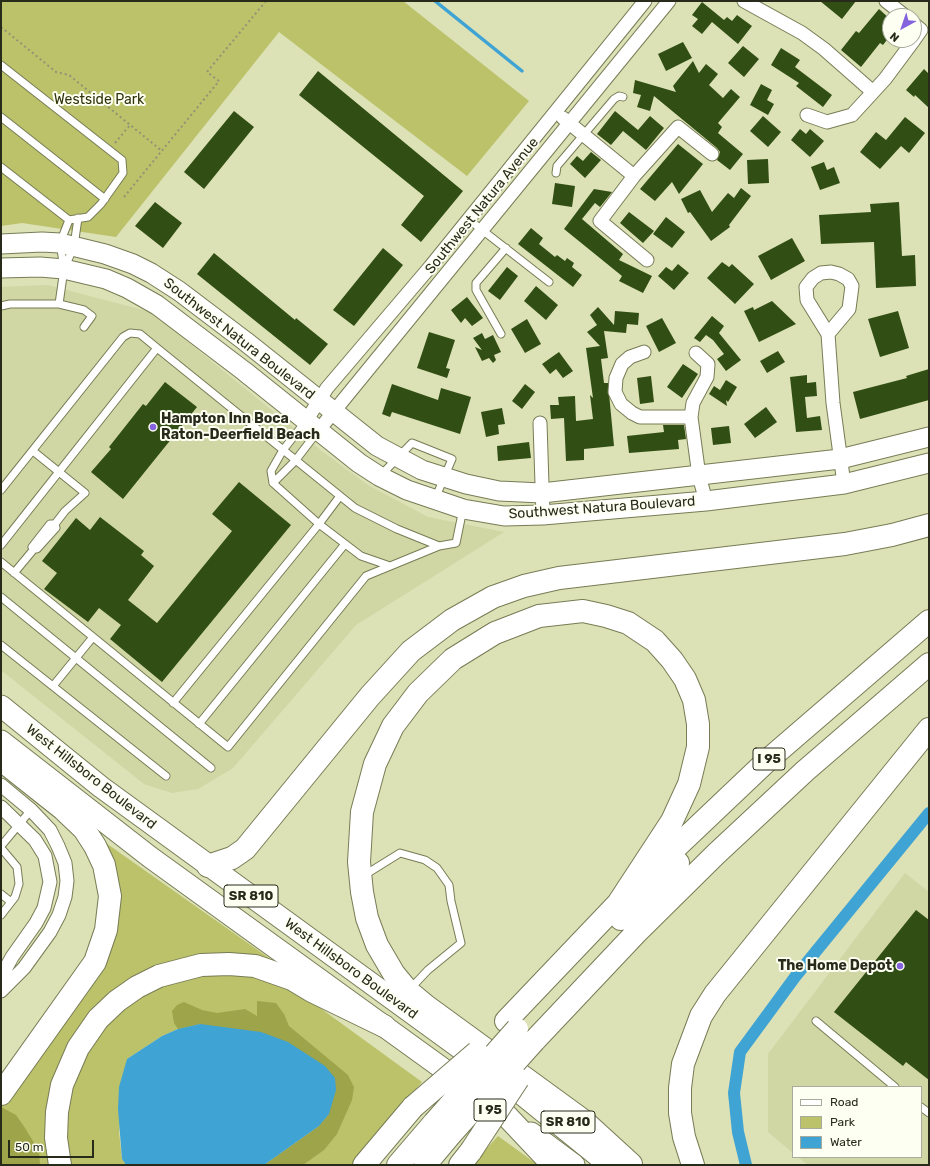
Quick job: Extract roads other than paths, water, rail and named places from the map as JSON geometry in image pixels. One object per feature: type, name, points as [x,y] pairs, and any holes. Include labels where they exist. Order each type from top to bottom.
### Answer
[{"type":"highway","points":[[208,866],[232,858],[245,849],[384,680],[411,651],[452,620],[493,597],[524,586],[559,578],[845,544],[892,535],[929,525]]},
{"type":"highway","points":[[616,905],[678,810],[689,784],[696,760],[698,724],[694,700],[679,669],[664,649],[646,634],[628,623],[606,616],[583,612],[539,616],[495,633],[453,659],[418,692],[393,726],[380,751],[370,778],[362,812],[360,829],[360,877],[367,918],[375,940],[387,965],[408,991],[426,1006],[585,1122],[624,1165]]},
{"type":"highway","name":"I 95","points":[[380,1165],[445,1134],[511,1080],[525,1035],[616,905],[769,759],[929,621]]},
{"type":"highway","points":[[425,1165],[445,1134],[604,937],[718,825],[810,740],[929,638]]},
{"type":"highway","points":[[525,1035],[636,933],[716,854],[811,766],[929,664]]},
{"type":"highway","name":"I 95","points":[[443,1165],[445,1134],[477,1052],[525,1035],[622,967],[736,854],[802,792],[929,682]]},
{"type":"highway","points":[[693,1165],[684,1137],[680,1113],[680,1088],[683,1064],[701,1016],[720,988],[929,729]]},
{"type":"highway","points":[[1,756],[10,766],[63,809],[84,829],[95,846],[104,865],[110,896],[106,930],[95,962],[1,1094]]},
{"type":"highway","points":[[60,1165],[56,1138],[57,1112],[62,1085],[78,1048],[98,1019],[117,1001],[137,987],[160,976],[201,965],[229,964],[255,966],[292,979],[312,991],[384,1026]]},
{"type":"highway","points":[[511,1080],[624,1165]]},
{"type":"highway","points":[[502,1111],[553,1165]]},
{"type":"highway","points":[[364,1165],[445,1134]]},
{"type":"highway","points":[[398,1165],[445,1134]]},
{"type":"main road","name":"West Hillsboro Boulevard","points":[[1,706],[84,774],[208,866],[511,1080]]},
{"type":"main road","name":"West Hillsboro Boulevard","points":[[1,741],[150,857],[502,1111],[574,1165]]},
{"type":"street","name":"Southwest Natura Avenue","points":[[312,426],[319,401],[644,1]]},
{"type":"street","name":"Southwest Natura Avenue","points":[[312,426],[334,412],[669,1]]},
{"type":"street","points":[[744,1],[802,33],[824,49],[873,92]]},
{"type":"street","points":[[886,1],[895,8]]},
{"type":"street","points":[[807,114],[827,122],[852,115],[873,92],[908,48]]},
{"type":"street","points":[[555,111],[634,176]]},
{"type":"street","points":[[646,260],[600,221],[634,176],[678,127],[712,154]]},
{"type":"street","name":"Southwest Natura Boulevard","points":[[1,244],[42,242],[67,245],[133,264],[151,273],[179,291],[245,341],[376,446],[422,470],[444,478],[499,491],[542,493],[840,459],[929,437]]},
{"type":"street","name":"Southwest Natura Boulevard","points":[[1,268],[40,267],[64,269],[106,279],[158,304],[312,426],[380,476],[407,490],[434,501],[463,509],[504,516],[544,515],[706,501],[844,484],[929,463]]},
{"type":"street","points":[[828,334],[849,309],[852,286],[848,279],[831,272],[821,273],[813,278],[806,287],[807,300],[828,334],[833,403],[844,484]]},
{"type":"street","points":[[365,344],[379,356]]},
{"type":"street","points":[[644,352],[630,356],[622,364],[616,378],[615,392],[621,404],[632,413],[640,417],[691,417]]},
{"type":"street","points":[[696,353],[708,364],[707,377],[693,404],[691,417],[698,476],[706,501]]},
{"type":"street","points":[[540,423],[544,515]]},
{"type":"street","points":[[1,785],[31,810],[50,830],[65,863],[67,880],[65,897],[59,915],[50,932],[24,968],[1,991]]},
{"type":"street","points":[[1,807],[35,840],[45,856],[50,882],[49,894],[44,908],[36,923],[12,957],[1,977]]},
{"type":"lane","points":[[1,65],[122,160],[123,173],[105,199],[88,216],[69,220]]},
{"type":"lane","points":[[556,173],[557,166],[614,99],[619,96],[623,97]]},
{"type":"lane","points":[[1,117],[105,199]]},
{"type":"lane","points":[[1,167],[69,220]]},
{"type":"lane","points":[[64,269],[67,245],[78,218]]},
{"type":"lane","points":[[468,219],[549,282]]},
{"type":"lane","points":[[59,304],[69,220]]},
{"type":"lane","points":[[501,334],[476,290],[476,283],[506,248]]},
{"type":"lane","points":[[1,306],[10,304],[59,304],[84,310],[92,316],[84,327]]},
{"type":"lane","points":[[1,490],[123,337],[130,333],[140,334],[295,461],[355,508],[372,518],[439,546]]},
{"type":"lane","points":[[1,546],[157,348]]},
{"type":"lane","points":[[312,426],[283,450],[271,471],[272,483],[319,524],[361,556],[390,566]]},
{"type":"lane","points":[[272,483],[295,461],[312,426]]},
{"type":"lane","points":[[14,573],[34,549],[32,546],[50,524],[55,524],[65,511],[85,493],[33,450]]},
{"type":"lane","points":[[380,476],[397,458]]},
{"type":"lane","points":[[434,501],[444,478]]},
{"type":"lane","points":[[173,703],[319,524],[340,496]]},
{"type":"lane","points":[[1,562],[228,747],[366,576],[439,546],[456,543],[463,509]]},
{"type":"lane","points":[[199,724],[345,544]]},
{"type":"lane","points":[[1,597],[211,768]]},
{"type":"lane","points":[[53,686],[93,637]]},
{"type":"lane","points":[[1,645],[166,776]]},
{"type":"lane","points":[[1,915],[11,902],[19,884],[17,867],[1,847],[31,810]]},
{"type":"lane","points":[[360,877],[400,853],[425,860],[438,868],[449,884],[451,901],[461,943],[428,970],[408,991]]},
{"type":"lane","points":[[1,894],[11,902]]},
{"type":"lane","points":[[816,1021],[894,1086]]},
{"type":"water","points":[[200,1024],[261,1032],[288,1042],[325,1066],[335,1078],[336,1090],[329,1114],[319,1126],[264,1165],[126,1165],[122,1159],[118,1109],[119,1087],[127,1059],[162,1036],[178,1029]]},
{"type":"waterway","points":[[435,1],[522,71]]},
{"type":"waterway","points":[[746,1165],[738,1132],[734,1093],[740,1052],[795,977],[929,813]]},
{"type":"place","name":"Hampton Inn Boca Raton-Deerfield Beach","points":[[153,427]]},
{"type":"place","name":"The Home Depot","points":[[900,966]]},
{"type":"park label","name":"Westside Park","points":[[99,100]]}]
